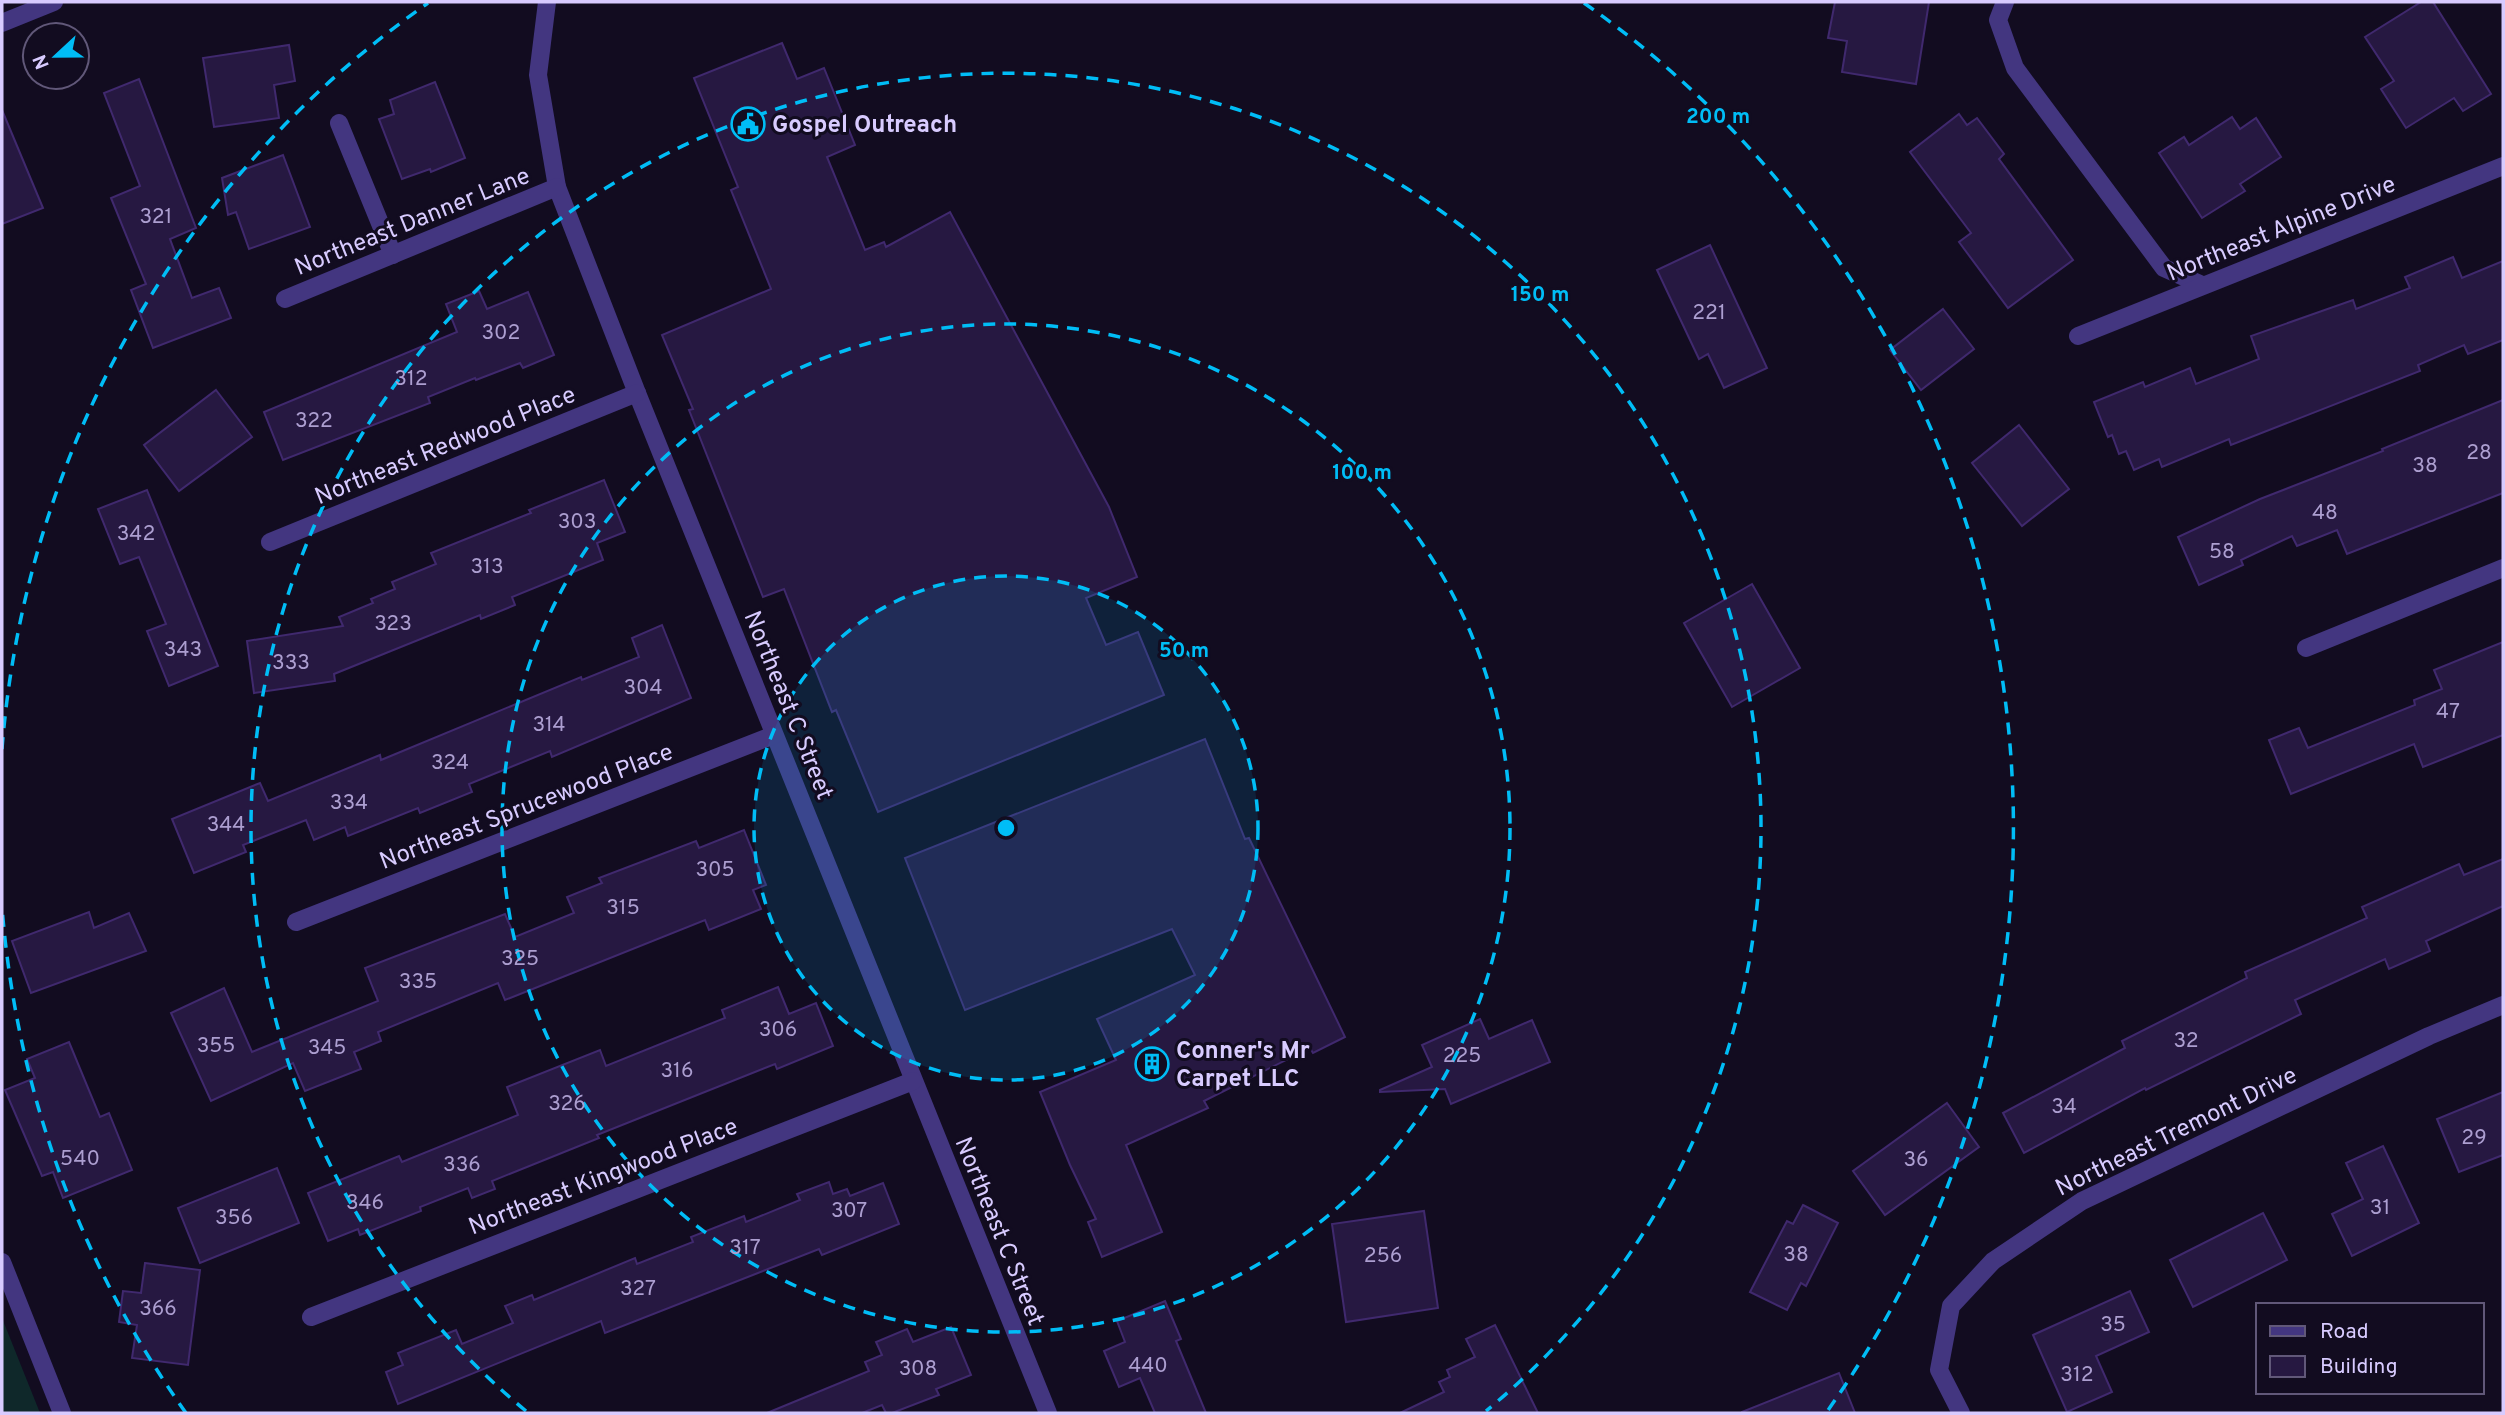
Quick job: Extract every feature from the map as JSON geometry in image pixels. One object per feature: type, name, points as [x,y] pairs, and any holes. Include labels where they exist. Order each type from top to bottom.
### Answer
[{"type":"street","points":[[2,23],[54,2]]},
{"type":"street","name":"Northeast C Street","points":[[547,2],[538,75],[557,187],[637,393],[1048,1413]]},
{"type":"street","points":[[2005,2],[1998,20],[2015,68],[2164,268],[2202,285]]},
{"type":"street","points":[[339,123],[393,255]]},
{"type":"street","name":"Northeast Alpine Drive","points":[[2078,336],[2503,166]]},
{"type":"street","name":"Northeast Danner Lane","points":[[285,299],[557,187]]},
{"type":"street","name":"Northeast Redwood Place","points":[[270,542],[637,393]]},
{"type":"street","points":[[2306,648],[2503,568]]},
{"type":"street","name":"Northeast Sprucewood Place","points":[[296,922],[774,735]]},
{"type":"street","name":"Northeast Tremont Drive","points":[[1961,1413],[1939,1370],[1951,1306],[1993,1261],[2082,1201],[2429,1036],[2503,1005]]},
{"type":"street","name":"Northeast Kingwood Place","points":[[311,1317],[913,1081]]},
{"type":"street","points":[[2,1262],[62,1413]]},
{"type":"green space","points":[[2,1318],[40,1413],[2,1413]]},
{"type":"building","points":[[1835,2],[1929,2],[1916,84],[1842,72],[1847,41],[1828,38]]},
{"type":"building","points":[[2421,2],[2433,2],[2491,94],[2463,111],[2454,98],[2406,128],[2381,89],[2394,81],[2365,37]]},
{"type":"building","points":[[782,43],[797,79],[824,68],[855,145],[827,157],[865,250],[884,242],[886,247],[950,212],[1109,507],[1137,577],[1086,598],[1106,645],[1138,632],[1164,695],[878,812],[836,710],[832,712],[784,589],[763,597],[689,410],[693,409],[662,335],[771,289],[731,190],[738,187],[694,78]]},
{"type":"building","points":[[289,45],[295,81],[274,85],[279,118],[214,127],[203,58]]},
{"type":"building","points":[[139,79],[196,228],[170,239],[192,298],[219,288],[231,318],[153,348],[131,290],[146,284],[111,198],[140,186],[104,93]]},
{"type":"building","points":[[435,82],[465,158],[431,172],[430,169],[402,179],[379,119],[394,114],[390,100]]},
{"type":"building","points":[[2,110],[43,208],[2,224]]},
{"type":"building","points":[[1959,114],[1967,125],[1977,118],[2004,154],[1999,159],[2073,260],[2008,308],[1959,242],[1971,233],[1910,152]]},
{"type":"building","points":[[2232,117],[2240,129],[2256,118],[2281,157],[2240,184],[2245,191],[2202,218],[2159,153],[2184,137],[2189,145]]},
{"type":"building","points":[[283,155],[310,227],[249,249],[236,212],[228,215],[222,178]]},
{"type":"building","points":[[1710,245],[1767,368],[1724,388],[1708,354],[1699,359],[1657,270]]},
{"type":"building","points":[[2453,257],[2462,278],[2503,261],[2503,340],[2468,354],[2464,345],[2418,365],[2420,371],[2231,445],[2229,439],[2162,467],[2159,459],[2134,470],[2126,451],[2119,454],[2112,435],[2108,437],[2094,402],[2143,382],[2145,387],[2190,368],[2196,384],[2259,359],[2251,336],[2353,300],[2356,309],[2410,288],[2405,277]]},
{"type":"building","points":[[479,291],[487,309],[528,292],[554,355],[523,368],[520,363],[476,380],[475,378],[428,397],[430,403],[283,460],[264,412],[457,332],[446,304]]},
{"type":"building","points":[[1943,309],[1974,349],[1921,390],[1890,350]]},
{"type":"building","points":[[216,390],[252,437],[179,491],[144,445]]},
{"type":"building","points":[[2503,400],[2503,493],[2347,554],[2337,530],[2297,546],[2292,536],[2241,560],[2243,565],[2199,585],[2178,537],[2260,499]]},
{"type":"building","points":[[2019,425],[2069,489],[2022,526],[1972,463]]},
{"type":"building","points":[[604,480],[625,532],[597,543],[603,560],[512,597],[515,605],[481,619],[480,615],[334,674],[335,681],[254,693],[247,641],[343,626],[339,617],[373,603],[371,599],[395,589],[392,582],[436,564],[431,553]]},
{"type":"building","points":[[147,490],[218,666],[169,686],[147,631],[166,624],[139,557],[120,564],[98,509]]},
{"type":"building","points":[[1752,584],[1800,668],[1732,707],[1684,623]]},
{"type":"building","points":[[662,625],[691,698],[552,757],[550,751],[469,784],[472,792],[420,813],[418,808],[348,836],[345,827],[314,840],[306,820],[243,845],[246,852],[194,873],[172,819],[260,783],[268,801],[380,755],[381,760],[581,677],[582,680],[639,657],[632,638]]},
{"type":"building","points":[[2503,642],[2503,735],[2423,767],[2414,744],[2291,794],[2269,740],[2299,728],[2308,748],[2415,705],[2414,700],[2442,689],[2434,670]]},
{"type":"building","points":[[1205,739],[1245,839],[1249,838],[1345,1037],[1313,1053],[1310,1048],[1204,1101],[1208,1108],[1126,1145],[1162,1232],[1102,1257],[1088,1222],[1096,1219],[1040,1092],[1116,1060],[1097,1019],[1195,975],[1172,929],[965,1010],[905,858]]},
{"type":"building","points":[[744,830],[766,885],[753,890],[761,909],[709,930],[705,920],[505,1000],[498,983],[378,1032],[381,1041],[354,1052],[361,1069],[305,1091],[293,1063],[211,1101],[171,1013],[224,988],[252,1052],[378,1001],[365,968],[505,914],[515,937],[574,913],[567,897],[602,883],[599,878],[696,841],[699,848]]},
{"type":"building","points":[[2503,859],[2503,906],[2426,941],[2430,951],[2389,969],[2385,959],[2295,1000],[2301,1014],[2146,1090],[2145,1088],[2024,1153],[2003,1113],[2125,1048],[2122,1041],[2247,978],[2245,972],[2367,918],[2362,907],[2459,864],[2464,875]]},
{"type":"building","points":[[89,912],[94,928],[129,913],[146,951],[31,993],[12,941]]},
{"type":"building","points":[[778,987],[789,1014],[816,1003],[833,1046],[777,1069],[775,1064],[597,1135],[599,1138],[492,1181],[495,1189],[472,1198],[468,1188],[420,1207],[421,1211],[360,1235],[358,1229],[328,1241],[308,1193],[399,1156],[402,1162],[518,1115],[507,1087],[600,1050],[606,1066],[725,1018],[722,1010]]},
{"type":"building","points":[[1480,1019],[1489,1039],[1532,1020],[1550,1062],[1451,1104],[1445,1089],[1380,1092],[1432,1067],[1422,1045]]},
{"type":"building","points":[[69,1042],[100,1117],[109,1113],[132,1170],[63,1198],[53,1172],[42,1176],[5,1090],[35,1078],[27,1059]]},
{"type":"building","points":[[2503,1092],[2503,1155],[2459,1172],[2437,1119]]},
{"type":"building","points":[[1947,1103],[1979,1147],[1885,1215],[1853,1171]]},
{"type":"building","points":[[2383,1146],[2419,1223],[2352,1256],[2332,1214],[2363,1199],[2346,1163]]},
{"type":"building","points":[[277,1168],[299,1223],[200,1263],[178,1208]]},
{"type":"building","points":[[829,1182],[833,1194],[847,1189],[850,1196],[883,1183],[899,1224],[822,1255],[819,1249],[605,1333],[601,1321],[398,1404],[386,1372],[403,1365],[398,1353],[456,1330],[462,1344],[513,1323],[505,1306],[532,1295],[534,1300],[635,1258],[637,1264],[693,1242],[691,1237],[744,1216],[746,1222],[800,1200],[797,1194]]},
{"type":"building","points":[[1803,1205],[1838,1223],[1806,1286],[1801,1283],[1787,1310],[1750,1292],[1787,1221],[1793,1224]]},
{"type":"building","points":[[1424,1211],[1438,1308],[1346,1322],[1332,1224]]},
{"type":"building","points":[[2263,1213],[2287,1260],[2193,1307],[2170,1260]]},
{"type":"building","points":[[145,1263],[200,1270],[188,1365],[132,1358],[137,1325],[119,1322],[123,1291],[141,1293]]},
{"type":"building","points":[[2130,1291],[2149,1332],[2096,1356],[2112,1392],[2067,1412],[2033,1335]]},
{"type":"building","points":[[1165,1301],[1181,1339],[1176,1341],[1206,1413],[1155,1413],[1140,1378],[1119,1387],[1104,1351],[1125,1342],[1117,1321]]},
{"type":"building","points":[[1495,1325],[1538,1413],[1400,1413],[1444,1392],[1439,1382],[1450,1377],[1447,1370],[1475,1357],[1466,1339]]},
{"type":"building","points":[[951,1327],[971,1375],[936,1389],[939,1395],[892,1413],[886,1413],[882,1405],[862,1413],[767,1413],[869,1371],[865,1362],[882,1355],[876,1342],[907,1329],[913,1342]]},
{"type":"building","points":[[1839,1373],[1855,1413],[1742,1413],[1742,1412]]},
{"type":"place","name":"Gospel Outreach","points":[[748,124]]},
{"type":"place","name":"Conner's Mr Carpet LLC","points":[[1152,1064]]}]
